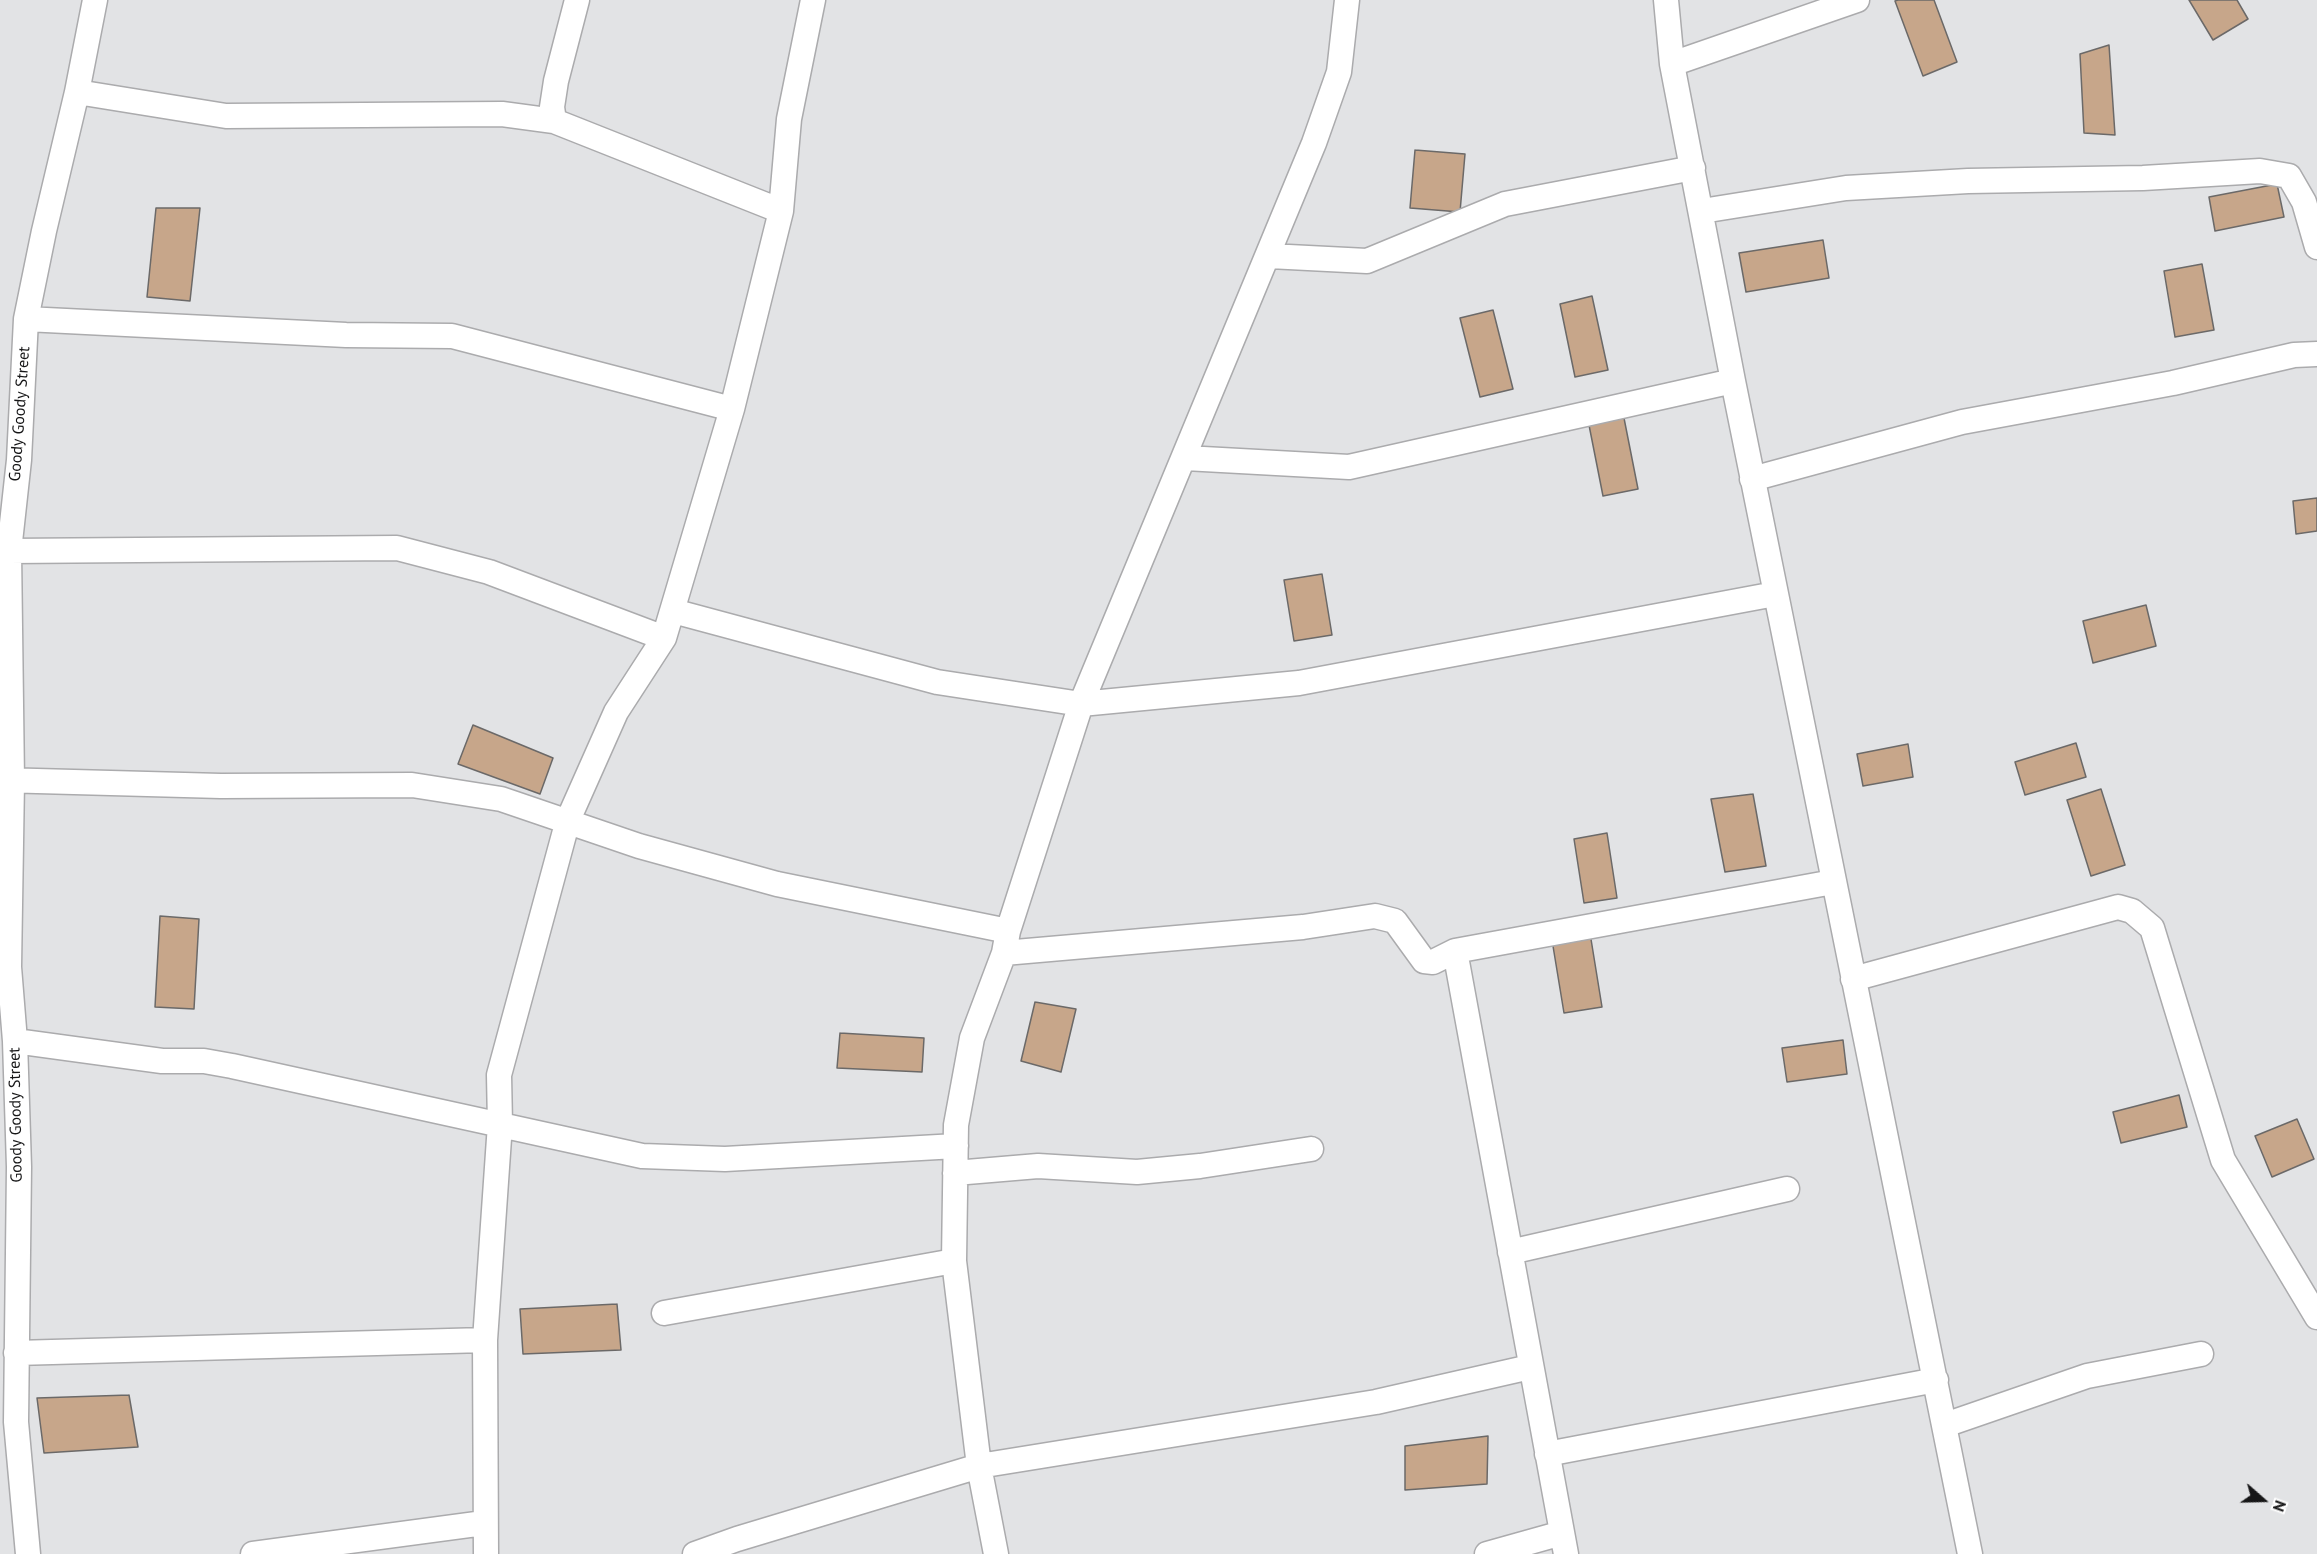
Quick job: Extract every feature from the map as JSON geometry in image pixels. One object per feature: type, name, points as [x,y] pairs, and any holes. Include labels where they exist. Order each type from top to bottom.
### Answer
[{"type":"street","name":"Goody Goody Street","points":[[28,1554],[8,1423],[16,1353],[9,1168],[15,1041],[4,967],[9,459],[26,320],[95,0]]},
{"type":"street","points":[[554,121],[552,107],[556,81],[577,0]]},
{"type":"street","points":[[486,1554],[484,1523],[485,1340],[500,1124],[499,1075],[568,820],[616,712],[664,638],[732,409],[782,211],[789,119],[813,0]]},
{"type":"street","points":[[996,1554],[979,1466],[954,1261],[956,1125],[972,1038],[1006,942],[1082,704],[1269,256],[1339,72],[1347,0]]},
{"type":"street","points":[[1666,0],[1672,64],[1752,479],[1946,1425],[1970,1554]]},
{"type":"street","points":[[1672,64],[1857,0]]},
{"type":"street","points":[[77,92],[226,116],[502,114],[554,121],[782,211]]},
{"type":"street","points":[[1269,256],[1367,261],[1505,204],[1693,168]]},
{"type":"street","points":[[1702,211],[1846,188],[1968,181],[2144,178],[2260,171],[2289,176],[2304,202],[2317,247]]},
{"type":"street","points":[[26,320],[346,335],[452,336],[732,409]]},
{"type":"street","points":[[1752,479],[1962,422],[2173,383],[2294,355],[2317,354]]},
{"type":"street","points":[[1185,458],[1349,467],[1733,381]]},
{"type":"street","points":[[9,551],[397,548],[489,572],[664,638]]},
{"type":"street","points":[[673,610],[937,682],[1082,704],[1299,683],[1775,594]]},
{"type":"street","points":[[6,780],[221,786],[412,785],[501,799],[639,846],[777,884],[1006,942],[1303,927],[1375,916],[1395,921],[1424,961],[1433,963],[1455,951],[1833,882]]},
{"type":"street","points":[[1853,979],[2118,907],[2132,911],[2152,928],[2223,1160],[2317,1317]]},
{"type":"street","points":[[1455,951],[1564,1544],[1486,1554]]},
{"type":"street","points":[[15,1041],[162,1061],[204,1061],[232,1066],[642,1156],[725,1159],[956,1146]]},
{"type":"street","points":[[956,1173],[1038,1166],[1137,1172],[1200,1166],[1311,1149]]},
{"type":"street","points":[[1510,1252],[1627,1223],[1787,1189]]},
{"type":"street","points":[[664,1313],[954,1261]]},
{"type":"street","points":[[16,1353],[485,1340]]},
{"type":"street","points":[[1946,1425],[2087,1376],[2201,1354]]},
{"type":"street","points":[[695,1554],[979,1466],[1376,1402],[1530,1367]]},
{"type":"street","points":[[1547,1454],[1936,1380]]},
{"type":"street","points":[[253,1554],[484,1523]]},
{"type":"building","points":[[1934,0],[1957,62],[1923,76],[1895,1]]},
{"type":"building","points":[[2189,0],[2237,0],[2248,19],[2213,40]]},
{"type":"building","points":[[2109,45],[2115,135],[2084,133],[2080,54]]},
{"type":"building","points":[[1415,150],[1465,154],[1460,212],[1410,208]]},
{"type":"building","points":[[2277,184],[2284,217],[2215,231],[2209,197]]},
{"type":"building","points":[[156,208],[200,208],[190,301],[147,297]]},
{"type":"building","points":[[1823,240],[1829,278],[1746,292],[1739,253]]},
{"type":"building","points":[[2202,264],[2214,330],[2175,337],[2164,271]]},
{"type":"building","points":[[1592,296],[1608,370],[1575,377],[1560,304]]},
{"type":"building","points":[[1493,310],[1513,389],[1480,397],[1460,318]]},
{"type":"building","points":[[1623,413],[1638,489],[1603,496],[1588,420]]},
{"type":"building","points":[[2317,498],[2317,531],[2296,534],[2293,501]]},
{"type":"building","points":[[1322,574],[1332,635],[1294,641],[1284,580]]},
{"type":"building","points":[[2146,605],[2156,646],[2093,663],[2083,621]]},
{"type":"building","points":[[473,725],[553,758],[540,794],[458,764]]},
{"type":"building","points":[[2076,743],[2086,777],[2025,795],[2015,762]]},
{"type":"building","points":[[1908,744],[1913,777],[1863,786],[1857,754]]},
{"type":"building","points":[[2101,789],[2125,865],[2091,876],[2067,800]]},
{"type":"building","points":[[1753,794],[1766,866],[1725,872],[1711,799]]},
{"type":"building","points":[[1607,833],[1617,898],[1584,903],[1574,839]]},
{"type":"building","points":[[160,916],[199,919],[194,1009],[155,1007]]},
{"type":"building","points":[[1590,933],[1602,1007],[1564,1013],[1552,940]]},
{"type":"building","points":[[1035,1002],[1076,1009],[1061,1072],[1021,1061]]},
{"type":"building","points":[[840,1033],[924,1038],[922,1072],[837,1068]]},
{"type":"building","points":[[1843,1040],[1847,1074],[1787,1082],[1782,1048]]},
{"type":"building","points":[[2179,1095],[2187,1127],[2121,1143],[2113,1112]]},
{"type":"building","points":[[2297,1119],[2314,1159],[2272,1177],[2255,1136]]},
{"type":"building","points":[[617,1304],[621,1350],[523,1354],[520,1309]]},
{"type":"building","points":[[129,1395],[138,1447],[44,1453],[37,1398]]},
{"type":"building","points":[[1488,1436],[1487,1484],[1405,1490],[1405,1446]]}]
